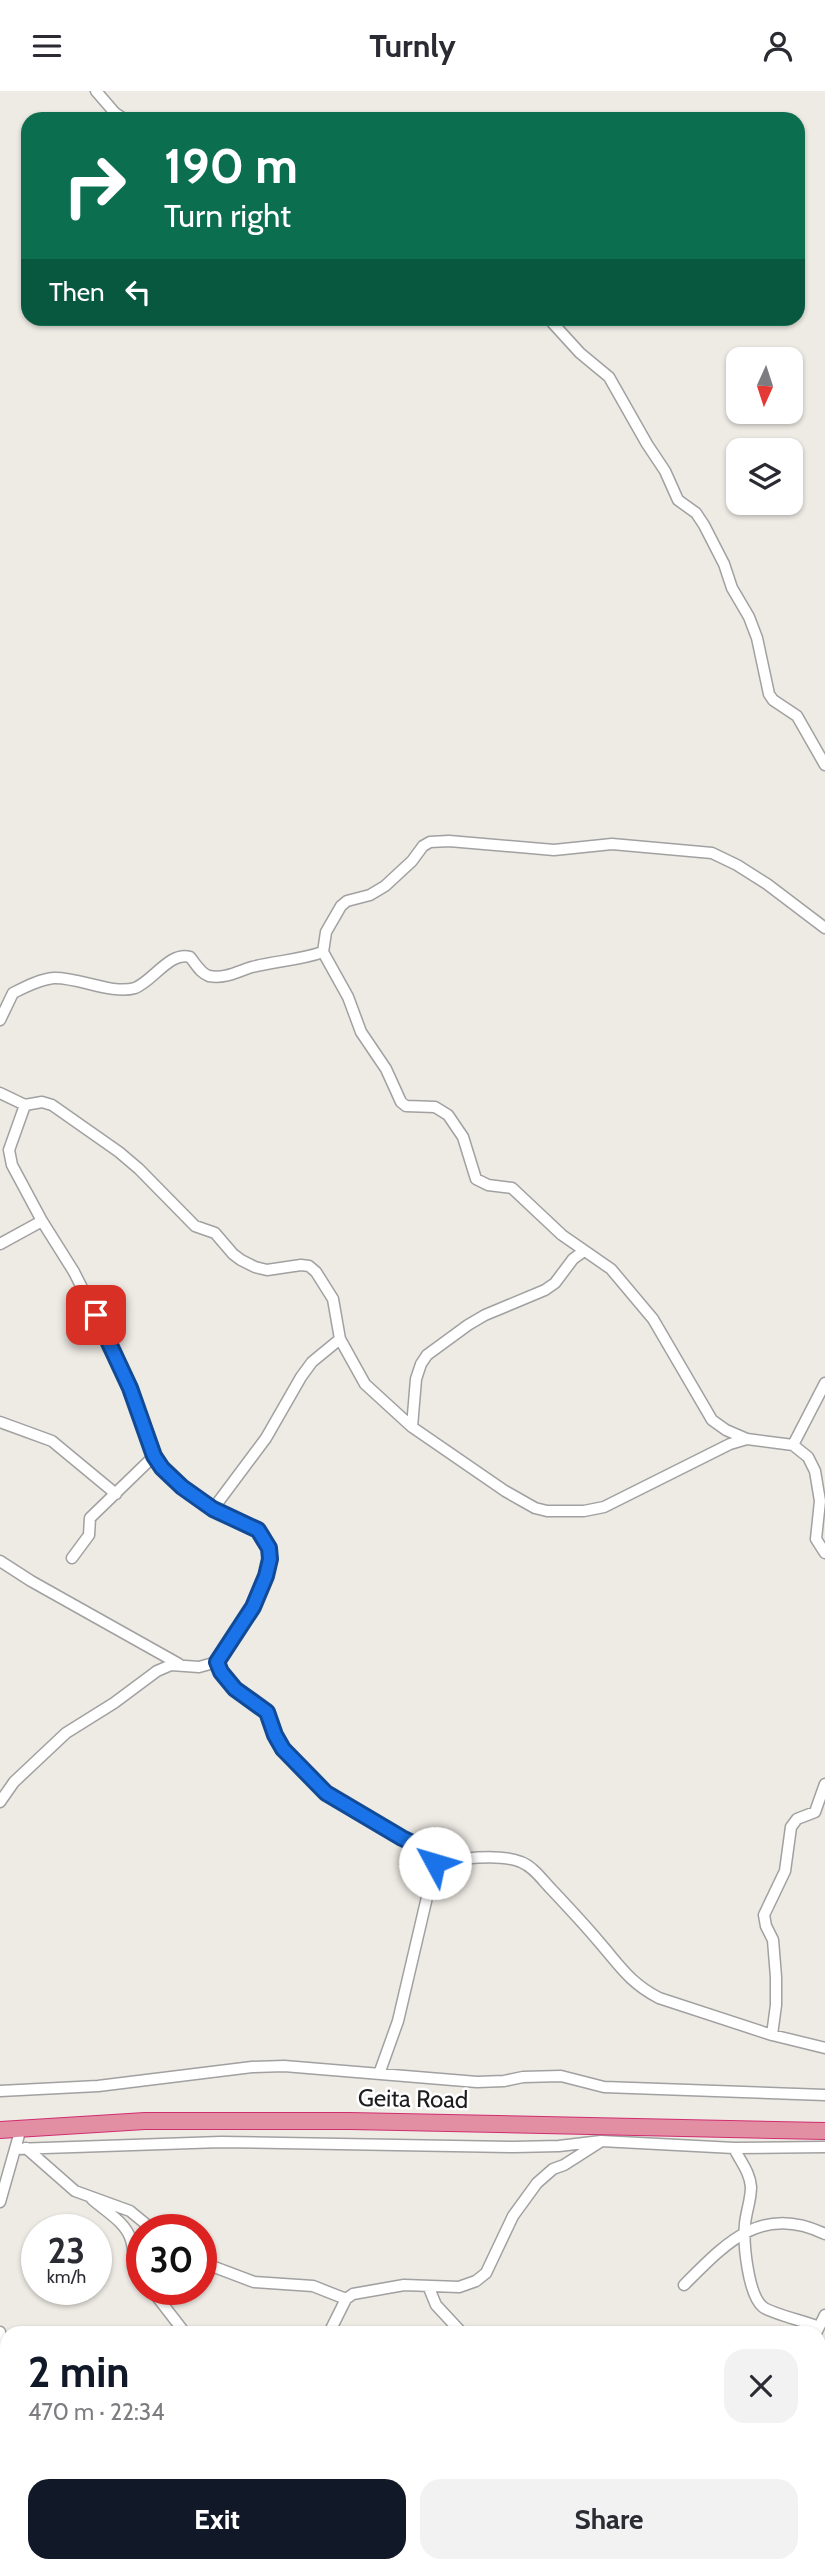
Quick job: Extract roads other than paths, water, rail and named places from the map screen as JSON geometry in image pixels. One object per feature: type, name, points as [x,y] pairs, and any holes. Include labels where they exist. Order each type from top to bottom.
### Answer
[{"type":"highway","name":"Geita Road","points":[[0,2130],[145,2121],[350,2121],[825,2131]]},
{"type":"street","points":[[96,91],[114,112]]},
{"type":"street","points":[[555,326],[580,353],[610,377],[665,471],[678,500],[696,513],[704,525],[757,638],[769,694],[797,716],[825,765]]},
{"type":"street","points":[[825,928],[767,884],[712,853],[612,844],[554,850],[449,841],[430,842],[423,846],[412,861],[385,886],[341,906],[326,932],[323,952],[348,997],[361,1032],[386,1069],[401,1102],[406,1106],[435,1107],[448,1115],[463,1137],[476,1179],[488,1185],[512,1188],[562,1235],[611,1269],[653,1319],[712,1420],[726,1430],[747,1439],[793,1444],[808,1457],[816,1471],[820,1501],[816,1539],[825,1553]]},
{"type":"street","points":[[1,1014],[13,993],[47,979],[129,989],[143,983],[182,956],[190,957],[202,973],[218,977],[262,965],[300,960],[323,952]]},
{"type":"street","points":[[0,1093],[25,1105],[42,1102],[52,1105],[139,1169],[195,1226],[215,1233],[233,1254],[255,1267],[267,1270],[309,1266],[321,1277],[333,1299],[340,1339],[365,1384],[412,1427],[505,1491],[536,1508],[562,1512],[604,1507],[710,1452],[747,1439]]},
{"type":"street","points":[[0,1561],[179,1664],[199,1667],[217,1662],[253,1607],[270,1559],[269,1548],[258,1530],[213,1509],[182,1487],[162,1468],[154,1456],[118,1359],[74,1272],[42,1221],[12,1165],[9,1150],[25,1105]]},
{"type":"street","points":[[0,1244],[42,1221]]},
{"type":"street","points":[[412,1427],[416,1379],[427,1355],[476,1320],[545,1290],[555,1283],[573,1259],[584,1251]]},
{"type":"street","points":[[213,1509],[265,1438],[312,1362],[340,1339]]},
{"type":"street","points":[[793,1444],[825,1383]]},
{"type":"street","points":[[0,1422],[52,1441],[116,1494]]},
{"type":"street","points":[[72,1558],[89,1535],[90,1518],[154,1456]]},
{"type":"street","points":[[217,1662],[221,1672],[235,1689],[267,1712],[283,1749],[326,1793],[425,1849],[435,1863],[398,2021],[379,2074]]},
{"type":"street","points":[[0,1802],[14,1782],[66,1733],[114,1703],[157,1671],[179,1664]]},
{"type":"street","points":[[772,2035],[776,1977],[773,1940],[764,1915],[785,1871],[790,1827],[797,1819],[820,1813],[825,1784]]},
{"type":"street","points":[[435,1863],[488,1859],[521,1862],[542,1879],[595,1936],[628,1977],[643,1990],[659,1998],[772,2035],[825,2048]]},
{"type":"street","points":[[0,2091],[98,2086],[263,2067],[329,2069],[491,2083],[523,2077],[561,2076],[604,2087],[825,2095]]},
{"type":"street","points":[[0,2202],[20,2148],[21,2128]]},
{"type":"street","points":[[20,2148],[220,2142],[523,2147],[601,2141],[734,2148],[825,2147]]},
{"type":"street","points":[[332,2326],[346,2299],[353,2294],[391,2287],[459,2287],[477,2281],[486,2273],[513,2216],[537,2183],[553,2169],[601,2141]]},
{"type":"street","points":[[20,2148],[75,2191],[92,2199],[126,2230]]},
{"type":"street","points":[[734,2148],[747,2171],[751,2187],[744,2234],[755,2295],[762,2306],[808,2326]]},
{"type":"street","points":[[92,2199],[102,2200],[134,2214]]},
{"type":"street","points":[[684,2285],[732,2241],[767,2223],[803,2225],[825,2234]]},
{"type":"street","points":[[217,2268],[254,2282],[313,2286],[346,2299]]},
{"type":"street","points":[[429,2288],[436,2305],[459,2326]]},
{"type":"street","points":[[163,2305],[180,2326]]}]
